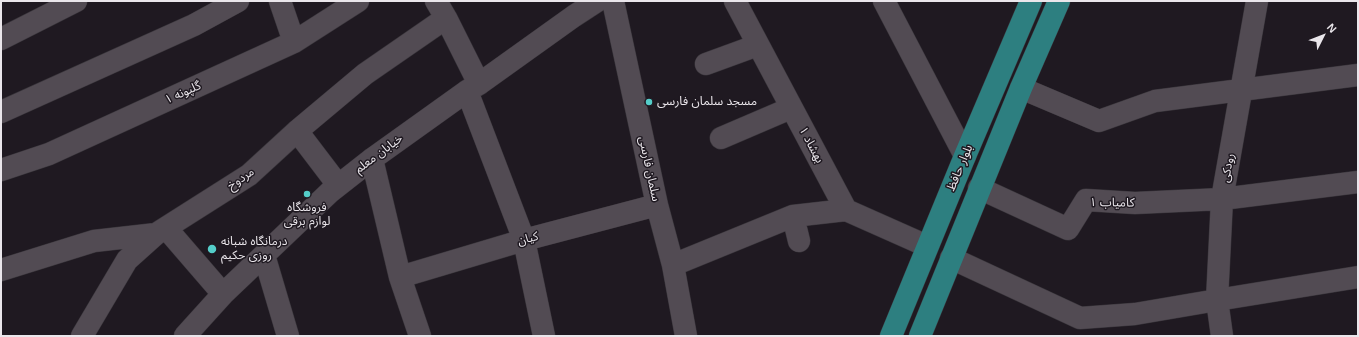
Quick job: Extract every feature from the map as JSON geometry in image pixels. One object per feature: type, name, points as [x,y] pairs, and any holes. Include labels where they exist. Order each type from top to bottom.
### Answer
[{"type":"main road","name":"بلوار حافظ","points":[[891,336],[927,246],[1031,1]]},
{"type":"main road","points":[[920,336],[979,188],[1059,1]]},
{"type":"street","points":[[1,39],[76,1]]},
{"type":"street","points":[[1,112],[194,25],[238,1]]},
{"type":"street","points":[[280,1],[294,42]]},
{"type":"street","name":"گلپونه ۱","points":[[1,170],[50,154],[294,42],[358,1]]},
{"type":"street","name":"خیابان معلم","points":[[185,336],[223,294],[330,192],[372,159],[597,1]]},
{"type":"street","name":"سلمان فارسی","points":[[613,1],[657,205],[673,265],[686,336]]},
{"type":"street","name":"بهشاد ۱","points":[[735,1],[846,210]]},
{"type":"street","name":"رودکی","points":[[1222,336],[1217,300],[1222,199],[1257,1]]},
{"type":"street","points":[[887,2],[965,156]]},
{"type":"street","points":[[441,10],[473,88],[524,240],[544,336]]},
{"type":"street","name":"مردوخ","points":[[1,270],[94,241],[161,231],[249,176],[297,131],[441,10]]},
{"type":"street","points":[[706,64],[758,45]]},
{"type":"street","points":[[1021,88],[1099,121],[1155,101],[1358,75]]},
{"type":"street","points":[[721,138],[791,108]]},
{"type":"street","points":[[297,131],[332,177]]},
{"type":"street","points":[[372,159],[400,277],[420,336]]},
{"type":"street","points":[[1222,199],[1358,182]]},
{"type":"street","name":"کامیاب ۱","points":[[979,188],[1068,229],[1086,200],[1135,203],[1222,199]]},
{"type":"street","name":"کیان","points":[[400,277],[524,240],[657,205]]},
{"type":"street","points":[[673,265],[793,216],[846,210],[927,246]]},
{"type":"street","points":[[793,216],[799,241]]},
{"type":"street","points":[[82,336],[127,260],[161,231],[223,294]]},
{"type":"street","points":[[264,255],[288,336]]},
{"type":"street","points":[[951,258],[1080,318],[1135,314],[1358,277]]},
{"type":"place","name":"مسجد سلمان فارسی","points":[[649,102]]},
{"type":"place","name":"فروشگاه لوازم برقی","points":[[307,194]]},
{"type":"place","name":"درمانگاه شبانه روزی حکیم","points":[[212,249]]}]
